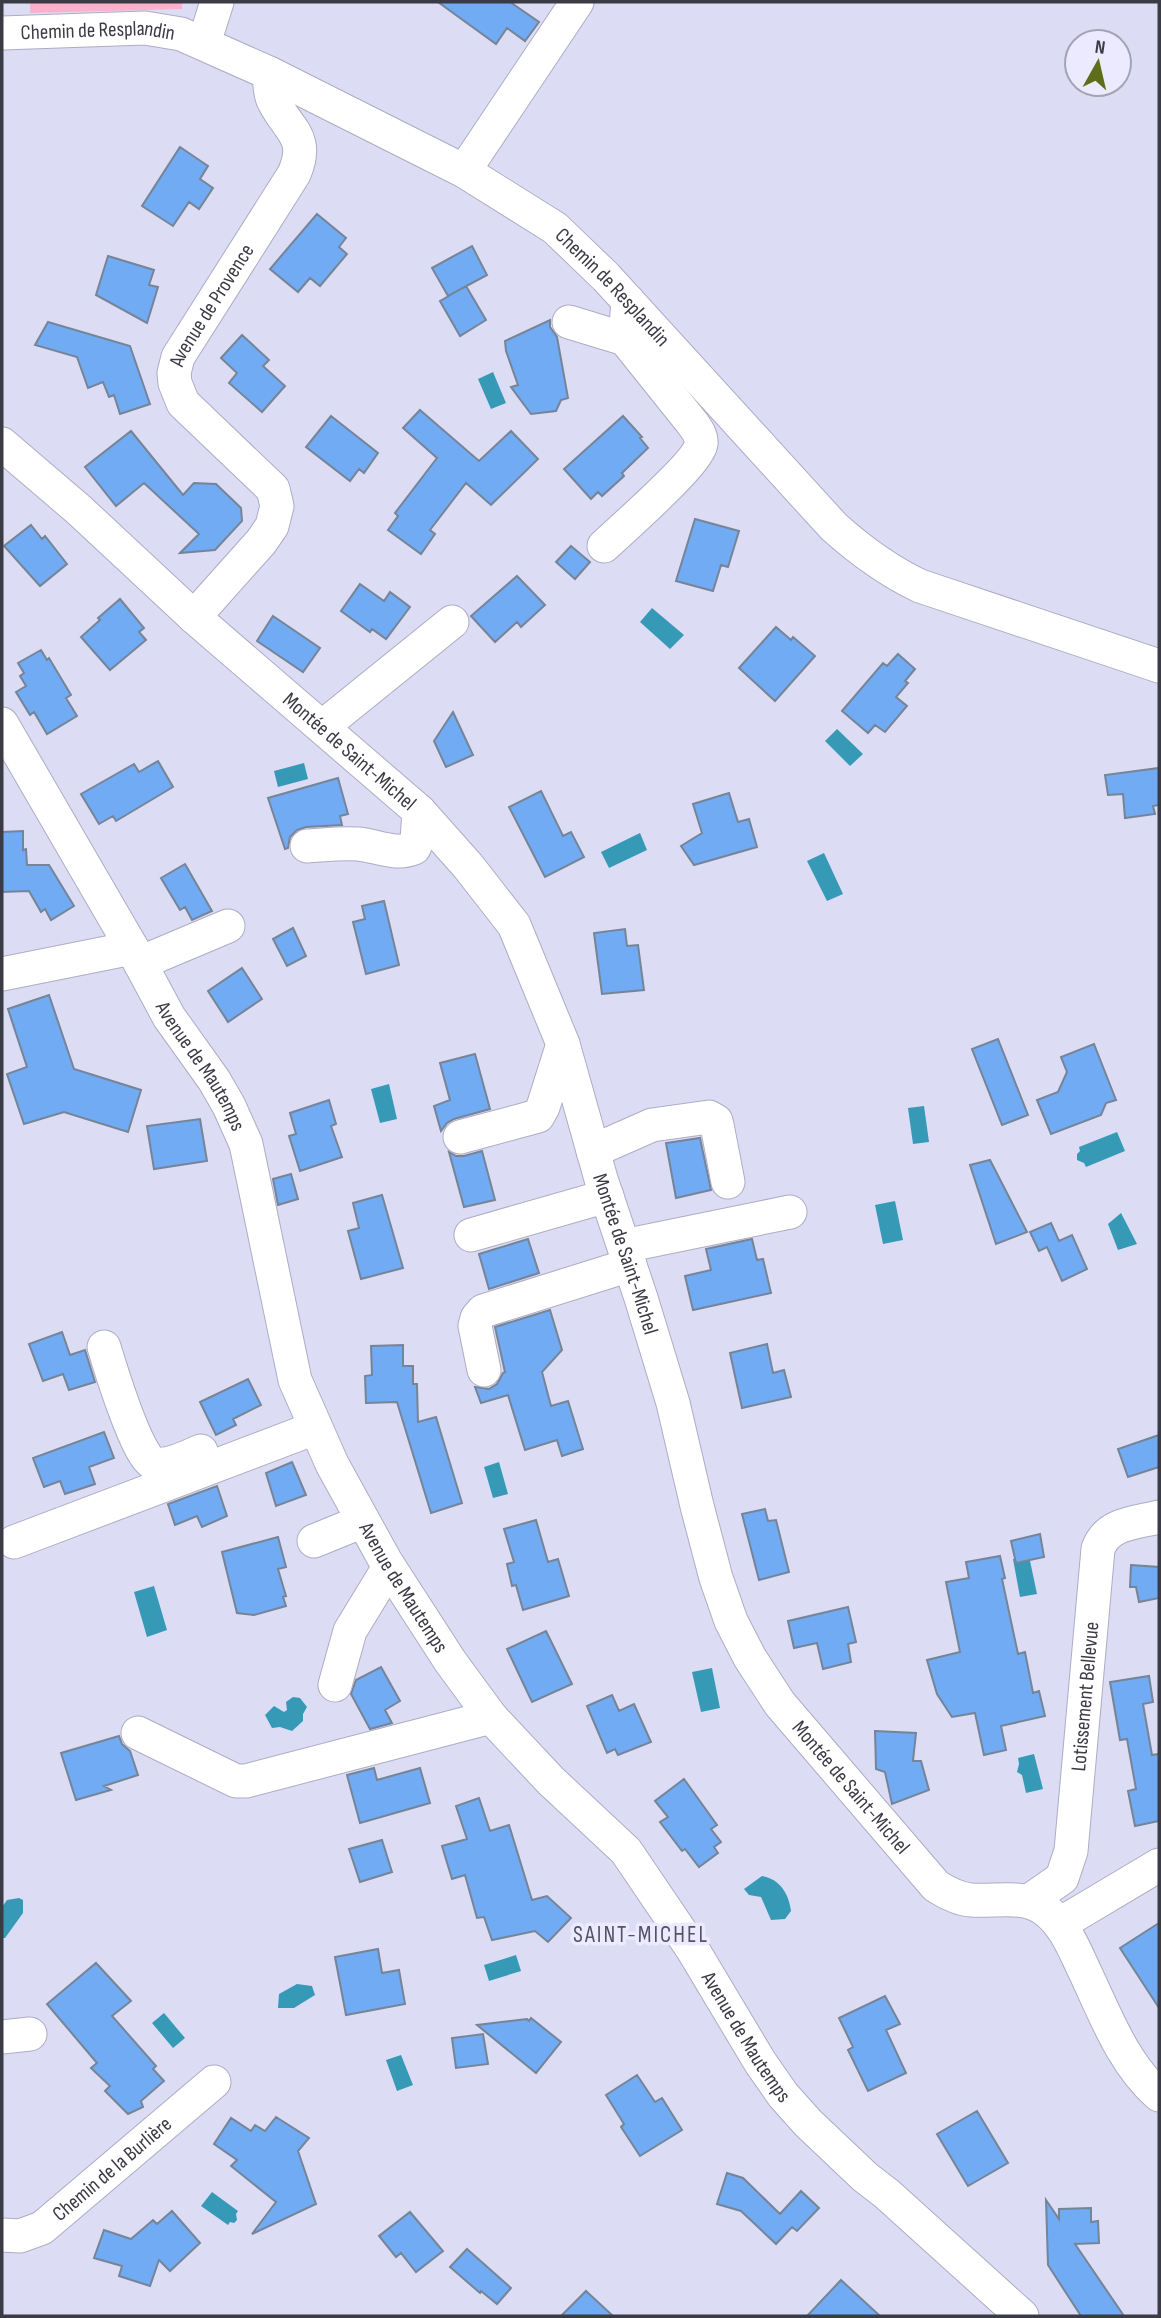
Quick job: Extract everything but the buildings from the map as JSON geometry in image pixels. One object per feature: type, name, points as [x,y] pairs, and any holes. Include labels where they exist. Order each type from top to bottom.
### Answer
[{"type":"street","points":[[204,43],[217,2]]},
{"type":"street","points":[[464,171],[577,2]]},
{"type":"street","name":"Chemin de Resplandin","points":[[2,33],[145,28],[181,34],[269,73],[464,171],[555,228],[628,301],[834,527],[862,552],[901,578],[920,586],[1159,666]]},
{"type":"street","name":"Avenue de Provence","points":[[194,617],[261,542],[272,526],[277,506],[273,489],[183,403],[174,373],[178,357],[295,174],[300,161],[299,141],[272,98],[269,73]]},
{"type":"street","points":[[625,339],[628,301]]},
{"type":"street","points":[[569,322],[625,339],[701,437],[698,454],[604,546]]},
{"type":"street","name":"Montée de Saint-Michel","points":[[2,444],[79,509],[194,617],[419,811],[468,866],[514,925],[563,1044],[600,1175],[673,1403],[716,1578],[731,1621],[750,1658],[780,1704],[936,1886],[949,1894],[968,1900],[1029,1901]]},
{"type":"street","points":[[322,727],[452,622]]},
{"type":"street","name":"Avenue de Mautemps","points":[[2,724],[169,1017],[229,1106],[246,1144],[295,1381],[332,1464],[389,1567],[450,1661],[491,1717],[551,1781],[626,1851],[694,1950],[766,2072],[783,2095],[808,2123],[865,2177],[1022,2316]]},
{"type":"street","points":[[307,846],[362,844],[406,852],[414,848],[417,841],[419,811]]},
{"type":"street","points":[[2,974],[136,956],[228,926]]},
{"type":"street","points":[[460,1137],[538,1116],[563,1044]]},
{"type":"street","points":[[471,1235],[600,1175],[652,1125],[709,1116],[718,1125],[728,1182]]},
{"type":"street","points":[[507,1205],[600,1175]]},
{"type":"street","points":[[484,1370],[475,1326],[483,1311],[627,1255],[790,1212]]},
{"type":"street","points":[[104,1347],[143,1455],[153,1463],[170,1462],[312,1421]]},
{"type":"street","points":[[14,1542],[312,1421]]},
{"type":"street","name":"Lotissement Bellevue","points":[[1029,1901],[1062,1878],[1071,1851],[1098,1549],[1102,1537],[1111,1529],[1159,1517]]},
{"type":"street","points":[[314,1541],[363,1521]]},
{"type":"street","points":[[335,1685],[349,1631],[389,1567]]},
{"type":"street","points":[[138,1733],[236,1781],[246,1781],[491,1717]]},
{"type":"street","points":[[1060,1924],[1159,1865]]},
{"type":"street","points":[[1029,1901],[1045,1910],[1060,1924],[1111,2028],[1137,2071],[1159,2095]]},
{"type":"street","name":"Chemin de la Burlière","points":[[2,2235],[20,2236],[42,2228],[214,2082]]},
{"type":"shaded area","points":[[30,2],[182,2],[182,9],[30,13]]},
{"type":"water","points":[[493,372],[506,403],[491,409],[478,379]]},
{"type":"water","points":[[652,608],[684,635],[670,649],[640,622]]},
{"type":"water","points":[[837,729],[863,754],[850,766],[825,741]]},
{"type":"water","points":[[304,763],[308,779],[278,787],[274,771]]},
{"type":"water","points":[[640,833],[647,850],[609,868],[601,852]]},
{"type":"water","points":[[824,853],[843,894],[827,901],[807,861]]},
{"type":"water","points":[[389,1084],[397,1119],[380,1123],[371,1089]]},
{"type":"water","points":[[924,1106],[929,1142],[913,1144],[908,1108]]},
{"type":"water","points":[[1117,1132],[1125,1151],[1086,1167],[1077,1160],[1079,1147]]},
{"type":"water","points":[[895,1201],[903,1240],[883,1244],[875,1205]]},
{"type":"water","points":[[1121,1213],[1137,1244],[1118,1250],[1108,1224]]},
{"type":"water","points":[[499,1462],[508,1494],[493,1498],[484,1467]]},
{"type":"water","points":[[1029,1556],[1037,1594],[1020,1597],[1013,1559]]},
{"type":"water","points":[[154,1586],[167,1630],[147,1637],[134,1592]]},
{"type":"water","points":[[712,1668],[720,1708],[701,1712],[692,1672]]},
{"type":"water","points":[[293,1697],[300,1698],[307,1707],[303,1721],[292,1731],[280,1727],[272,1728],[265,1715],[274,1706],[284,1712],[287,1710],[286,1702]]},
{"type":"water","points":[[1034,1754],[1043,1789],[1026,1793],[1022,1775],[1017,1772],[1018,1758]]},
{"type":"water","points":[[762,1876],[774,1880],[786,1893],[791,1911],[785,1919],[771,1920],[761,1897],[749,1895],[744,1889]]},
{"type":"water","points":[[7,1900],[23,1900],[23,1913],[5,1938],[2,1938],[2,1907]]},
{"type":"water","points":[[516,1955],[521,1971],[489,1981],[484,1965]]},
{"type":"water","points":[[297,1984],[312,1986],[315,1995],[294,2008],[278,2008],[279,1994]]},
{"type":"water","points":[[164,2013],[185,2038],[173,2048],[152,2023]]},
{"type":"water","points":[[401,2055],[413,2085],[397,2091],[386,2060]]},
{"type":"water","points":[[212,2192],[238,2211],[234,2223],[230,2222],[228,2225],[201,2206]]},
{"type":"district","name":"SAINT-MICHEL","points":[[641,1935]]}]
